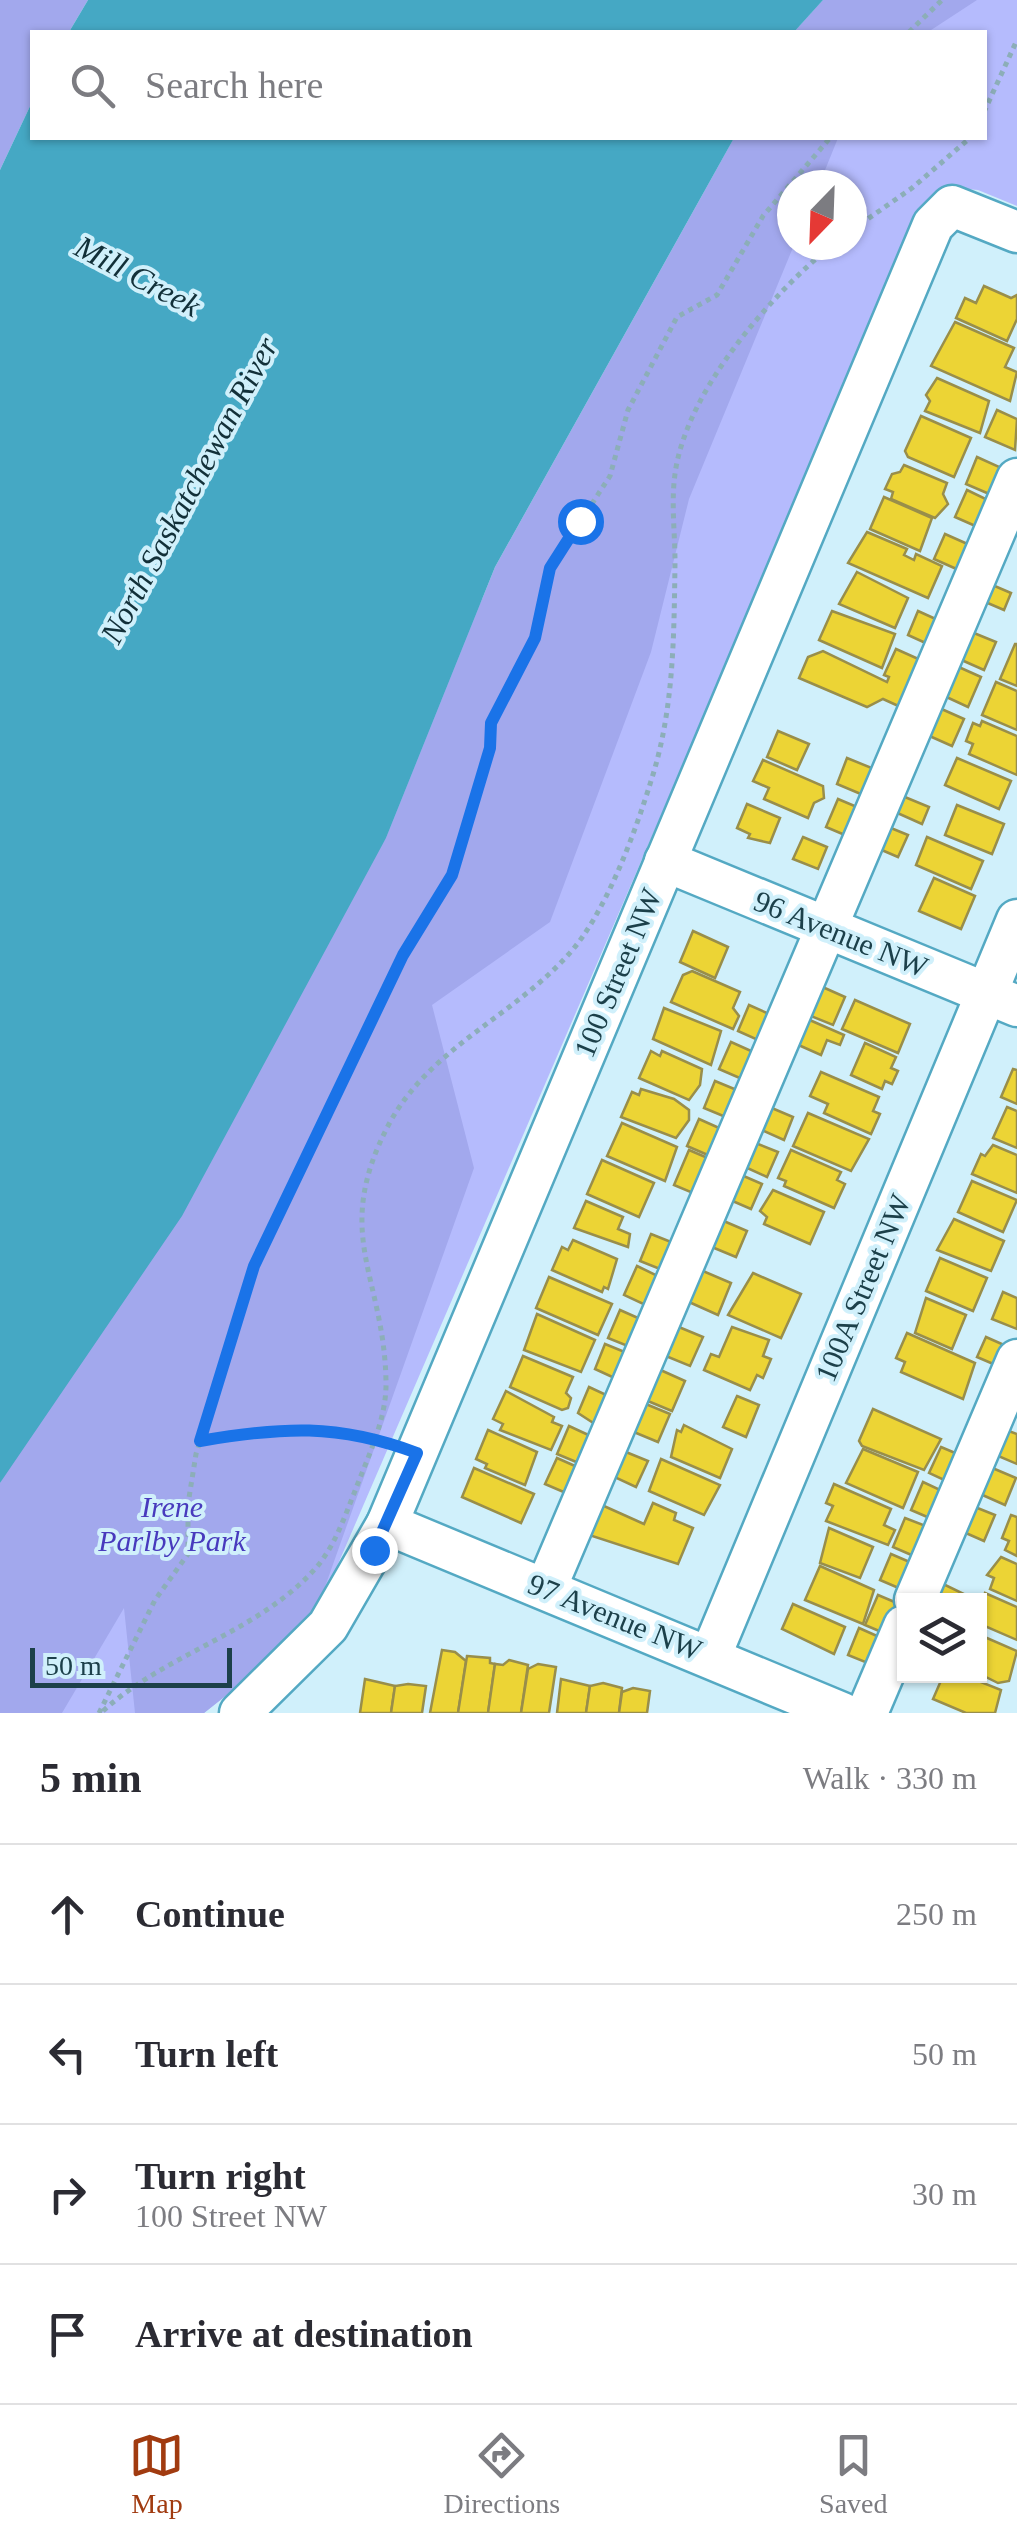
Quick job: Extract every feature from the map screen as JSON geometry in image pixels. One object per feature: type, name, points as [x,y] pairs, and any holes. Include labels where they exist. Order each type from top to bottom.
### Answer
[{"type":"street","name":"100 Street NW","points":[[240,1713],[328,1626],[388,1524],[934,226],[952,206],[1017,232]]},
{"type":"street","points":[[546,1588],[1017,479]]},
{"type":"street","name":"96 Avenue NW","points":[[664,862],[1001,1000]]},
{"type":"street","name":"100A Street NW","points":[[710,1656],[1001,1000],[1017,920]]},
{"type":"street","points":[[918,1593],[1017,1360]]},
{"type":"street","name":"97 Avenue NW","points":[[388,1524],[842,1713]]},
{"type":"street","points":[[867,1713],[897,1642]]},
{"type":"path","points":[[911,30],[942,0]]},
{"type":"path","points":[[987,105],[1017,40]]},
{"type":"path","points":[[100,1713],[156,1600],[188,1554],[188,1504],[200,1441],[254,1266],[403,955],[452,875],[490,748],[491,723],[535,638],[550,568],[610,476],[628,410],[678,317],[717,295],[763,216],[828,140]]},
{"type":"path","points":[[867,220],[912,188],[968,140]]},
{"type":"path","points":[[100,1713],[150,1675],[279,1604],[329,1552],[376,1436],[387,1384],[359,1222],[373,1161],[397,1112],[418,1083],[454,1046],[557,965],[589,927],[640,812],[662,742],[672,670],[675,473],[686,431],[719,372],[767,308],[817,260]]},
{"type":"path","points":[[200,1441],[309,1428],[376,1436],[417,1453]]},
{"type":"green space","points":[[0,0],[88,0],[70,30],[30,30],[30,106],[0,170]]},
{"type":"green space","name":"Irene Parlby Park","points":[[823,0],[1017,0],[1017,206],[978,190],[954,188],[919,217],[310,1629],[204,1713],[0,1713],[0,1483],[733,140],[987,140],[987,30],[796,30]]},
{"type":"green space","points":[[823,0],[977,0],[931,30],[796,30]]},
{"type":"green space","name":"Irene Parlby Park","points":[[733,140],[837,140],[825,170],[777,170],[777,260],[788,260],[689,499],[651,652],[550,922],[432,1005],[474,1168],[310,1629],[204,1713],[135,1713],[124,1608],[62,1713],[0,1713],[0,1483],[386,838],[495,567]]},
{"type":"water","points":[[88,0],[823,0],[796,30],[70,30]]},
{"type":"water","points":[[30,106],[30,140],[733,140],[495,567],[386,838],[182,1216],[0,1483],[0,170]]},
{"type":"building","points":[[984,286],[1011,298],[1017,295],[1017,319],[1007,341],[956,318],[965,298],[976,303]]},
{"type":"building","points":[[955,322],[1014,348],[1005,367],[1017,372],[1010,401],[931,366]]},
{"type":"building","points":[[937,378],[989,401],[980,433],[925,411],[930,401],[926,395]]},
{"type":"building","points":[[997,410],[1017,419],[1015,450],[985,437]]},
{"type":"building","points":[[921,416],[971,438],[954,477],[908,457],[905,451]]},
{"type":"building","points":[[977,457],[1006,470],[994,496],[966,484]]},
{"type":"building","points":[[904,465],[947,483],[943,494],[948,504],[935,518],[891,499],[893,492],[885,489],[892,474],[900,472]]},
{"type":"building","points":[[967,490],[992,502],[980,528],[955,517]]},
{"type":"building","points":[[884,497],[932,518],[920,551],[870,529]]},
{"type":"building","points":[[867,532],[907,549],[904,555],[914,560],[916,554],[942,566],[928,598],[848,563]]},
{"type":"building","points":[[945,534],[972,546],[961,571],[934,559]]},
{"type":"building","points":[[857,572],[908,598],[895,628],[839,604]]},
{"type":"building","points":[[990,584],[1011,593],[1004,610],[983,601]]},
{"type":"building","points":[[832,611],[895,634],[882,668],[819,640]]},
{"type":"building","points":[[918,611],[940,621],[930,645],[908,635]]},
{"type":"building","points":[[969,631],[996,642],[984,670],[957,658]]},
{"type":"building","points":[[1017,644],[1017,686],[1000,679]]},
{"type":"building","points":[[896,649],[925,662],[905,709],[883,699],[867,707],[799,678],[808,657],[823,651],[887,682],[889,677],[884,675]]},
{"type":"building","points":[[952,664],[981,677],[968,707],[940,694]]},
{"type":"building","points":[[996,682],[1017,691],[1017,730],[982,715]]},
{"type":"building","points":[[937,707],[964,719],[952,746],[925,734]]},
{"type":"building","points":[[982,721],[1017,736],[1017,775],[969,754],[973,744],[966,741],[973,723],[980,726]]},
{"type":"building","points":[[778,731],[809,744],[797,770],[767,757]]},
{"type":"building","points":[[847,758],[879,771],[868,797],[837,784]]},
{"type":"building","points":[[957,758],[1011,781],[999,809],[945,785]]},
{"type":"building","points":[[763,760],[823,786],[824,798],[814,803],[808,818],[764,799],[769,788],[753,781]]},
{"type":"building","points":[[900,795],[929,807],[922,824],[893,811]]},
{"type":"building","points":[[838,799],[864,810],[852,838],[826,827]]},
{"type":"building","points":[[747,804],[780,818],[770,843],[748,838],[750,834],[737,828]]},
{"type":"building","points":[[957,805],[1004,824],[992,854],[945,835]]},
{"type":"building","points":[[886,826],[908,835],[898,857],[877,848]]},
{"type":"building","points":[[803,837],[827,847],[818,869],[793,859]]},
{"type":"building","points":[[927,837],[983,861],[971,889],[916,865]]},
{"type":"building","points":[[934,878],[975,896],[961,929],[919,911]]},
{"type":"building","points":[[693,931],[728,947],[715,978],[680,962]]},
{"type":"building","points":[[692,971],[740,992],[733,1008],[739,1016],[733,1029],[671,1002],[683,975]]},
{"type":"building","points":[[818,985],[845,997],[833,1025],[806,1014]]},
{"type":"building","points":[[855,1000],[910,1024],[898,1053],[842,1029]]},
{"type":"building","points":[[749,1005],[776,1017],[765,1043],[738,1031]]},
{"type":"building","points":[[664,1008],[721,1031],[711,1065],[653,1039]]},
{"type":"building","points":[[805,1018],[844,1035],[840,1045],[827,1040],[821,1055],[794,1043]]},
{"type":"building","points":[[731,1042],[760,1055],[749,1082],[719,1069]]},
{"type":"building","points":[[865,1043],[896,1057],[891,1068],[898,1071],[892,1084],[885,1081],[882,1089],[851,1075]]},
{"type":"building","points":[[651,1051],[660,1056],[662,1051],[702,1069],[700,1085],[689,1100],[639,1078]]},
{"type":"building","points":[[1013,1069],[1017,1070],[1017,1104],[1001,1097]]},
{"type":"building","points":[[821,1072],[879,1097],[873,1111],[880,1114],[871,1134],[824,1113],[828,1104],[810,1096]]},
{"type":"building","points":[[715,1081],[744,1093],[733,1120],[704,1108]]},
{"type":"building","points":[[641,1089],[674,1099],[689,1110],[689,1120],[676,1138],[621,1117],[632,1092],[639,1095]]},
{"type":"building","points":[[767,1106],[793,1117],[784,1140],[757,1128]]},
{"type":"building","points":[[1007,1107],[1017,1111],[1017,1148],[993,1138]]},
{"type":"building","points":[[808,1113],[869,1139],[851,1171],[793,1146]]},
{"type":"building","points":[[699,1119],[728,1132],[717,1159],[687,1146]]},
{"type":"building","points":[[622,1123],[677,1147],[665,1181],[607,1156]]},
{"type":"building","points":[[753,1142],[778,1152],[767,1177],[743,1166]]},
{"type":"building","points":[[993,1145],[1017,1155],[1017,1193],[972,1174],[981,1154],[985,1156]]},
{"type":"building","points":[[689,1150],[717,1162],[700,1196],[674,1185]]},
{"type":"building","points":[[791,1150],[841,1172],[837,1180],[845,1184],[834,1208],[784,1186],[786,1181],[778,1178]]},
{"type":"building","points":[[602,1160],[654,1183],[639,1217],[587,1194]]},
{"type":"building","points":[[739,1174],[762,1184],[751,1209],[728,1199]]},
{"type":"building","points":[[972,1181],[1017,1200],[1003,1232],[958,1212]]},
{"type":"building","points":[[773,1190],[824,1212],[810,1244],[764,1224],[767,1217],[760,1211]]},
{"type":"building","points":[[586,1201],[623,1217],[618,1229],[630,1234],[628,1247],[574,1228]]},
{"type":"building","points":[[719,1219],[747,1231],[736,1257],[707,1245]]},
{"type":"building","points":[[954,1219],[1004,1241],[991,1271],[937,1250]]},
{"type":"building","points":[[651,1234],[676,1244],[665,1271],[640,1261]]},
{"type":"building","points":[[573,1240],[617,1259],[608,1289],[604,1287],[602,1292],[552,1270],[562,1247],[568,1250]]},
{"type":"building","points":[[940,1258],[987,1278],[973,1311],[926,1291]]},
{"type":"building","points":[[637,1266],[664,1279],[652,1308],[624,1295]]},
{"type":"building","points":[[703,1271],[731,1283],[718,1315],[689,1302]]},
{"type":"building","points":[[753,1273],[801,1294],[781,1338],[728,1315]]},
{"type":"building","points":[[549,1277],[612,1304],[598,1335],[536,1308]]},
{"type":"building","points":[[1003,1292],[1017,1298],[1017,1329],[992,1319]]},
{"type":"building","points":[[926,1298],[966,1315],[952,1349],[915,1333]]},
{"type":"building","points":[[620,1310],[647,1322],[635,1349],[608,1338]]},
{"type":"building","points":[[537,1314],[595,1340],[581,1372],[524,1350]]},
{"type":"building","points":[[674,1325],[703,1337],[690,1366],[661,1354]]},
{"type":"building","points":[[732,1327],[769,1340],[763,1356],[771,1359],[763,1378],[757,1375],[750,1390],[704,1370],[711,1354],[719,1357]]},
{"type":"building","points":[[907,1333],[975,1363],[963,1399],[901,1372],[905,1362],[896,1358]]},
{"type":"building","points":[[986,1337],[1013,1349],[1005,1369],[977,1357]]},
{"type":"building","points":[[605,1344],[632,1355],[621,1381],[595,1369]]},
{"type":"building","points":[[523,1356],[573,1377],[566,1393],[571,1398],[568,1408],[562,1410],[510,1387]]},
{"type":"building","points":[[656,1368],[685,1381],[672,1411],[643,1399]]},
{"type":"building","points":[[589,1387],[615,1399],[598,1426],[578,1413]]},
{"type":"building","points":[[506,1391],[554,1417],[552,1422],[562,1426],[551,1450],[500,1430],[503,1424],[493,1419]]},
{"type":"building","points":[[737,1396],[759,1405],[746,1437],[723,1427]]},
{"type":"building","points":[[641,1402],[670,1414],[658,1442],[629,1430]]},
{"type":"building","points":[[873,1409],[941,1439],[924,1470],[862,1446],[859,1441]]},
{"type":"building","points":[[684,1425],[732,1449],[720,1478],[671,1457],[677,1430],[681,1432]]},
{"type":"building","points":[[569,1426],[597,1439],[586,1466],[557,1454]]},
{"type":"building","points":[[488,1430],[537,1452],[525,1485],[485,1468],[487,1464],[476,1459]]},
{"type":"building","points":[[1006,1430],[1017,1434],[1017,1464],[996,1455]]},
{"type":"building","points":[[941,1447],[967,1458],[955,1485],[929,1473]]},
{"type":"building","points":[[863,1449],[918,1472],[903,1508],[846,1483]]},
{"type":"building","points":[[621,1450],[648,1461],[636,1487],[610,1475]]},
{"type":"building","points":[[557,1458],[584,1470],[573,1496],[545,1484]]},
{"type":"building","points":[[661,1459],[720,1485],[704,1515],[649,1491]]},
{"type":"building","points":[[990,1467],[1016,1478],[1005,1505],[978,1493]]},
{"type":"building","points":[[474,1468],[534,1494],[521,1523],[462,1497]]},
{"type":"building","points":[[923,1482],[951,1495],[939,1522],[911,1510]]},
{"type":"building","points":[[834,1484],[891,1509],[884,1525],[895,1530],[888,1545],[826,1521],[833,1506],[826,1503]]},
{"type":"building","points":[[595,1502],[644,1524],[653,1503],[676,1513],[674,1520],[693,1528],[678,1564],[586,1534]]},
{"type":"building","points":[[970,1505],[995,1515],[984,1541],[959,1530]]},
{"type":"building","points":[[1011,1515],[1017,1517],[1017,1556],[1005,1550],[1009,1541],[1002,1538]]},
{"type":"building","points":[[905,1518],[936,1530],[923,1560],[893,1547]]},
{"type":"building","points":[[829,1528],[873,1547],[860,1578],[820,1563]]},
{"type":"building","points":[[891,1554],[919,1566],[908,1592],[880,1580]]},
{"type":"building","points":[[1001,1557],[1017,1564],[1017,1601],[990,1589],[994,1578],[987,1575]]},
{"type":"building","points":[[820,1566],[874,1590],[863,1624],[805,1600]]},
{"type":"building","points":[[939,1582],[962,1593],[934,1593]]},
{"type":"building","points":[[987,1594],[1017,1607],[1017,1640],[987,1627]]},
{"type":"building","points":[[878,1595],[897,1603],[897,1622],[891,1636],[865,1625]]},
{"type":"building","points":[[793,1604],[845,1627],[834,1654],[782,1629]]},
{"type":"building","points":[[859,1628],[886,1640],[875,1666],[848,1655]]},
{"type":"building","points":[[987,1638],[1017,1651],[1009,1681],[998,1683],[987,1678]]},
{"type":"building","points":[[442,1650],[455,1652],[466,1661],[458,1713],[430,1713]]},
{"type":"building","points":[[467,1656],[490,1658],[490,1663],[495,1664],[488,1713],[458,1713]]},
{"type":"building","points":[[509,1660],[528,1665],[521,1713],[488,1713],[495,1664],[503,1665]]},
{"type":"building","points":[[538,1664],[556,1667],[549,1713],[521,1713],[528,1669]]},
{"type":"building","points":[[365,1679],[395,1686],[391,1713],[360,1713]]},
{"type":"building","points":[[561,1679],[590,1686],[586,1713],[557,1713]]},
{"type":"building","points":[[603,1683],[622,1688],[619,1713],[586,1713],[590,1686]]},
{"type":"building","points":[[940,1683],[984,1683],[1001,1690],[995,1713],[966,1713],[933,1699]]},
{"type":"building","points":[[395,1686],[426,1686],[422,1713],[391,1713]]},
{"type":"building","points":[[633,1688],[650,1691],[647,1713],[619,1713],[622,1692]]},
{"type":"route","points":[[374,1550],[417,1453],[376,1436],[309,1428],[247,1432],[200,1441],[254,1266],[330,1115],[403,955],[452,875],[490,748],[491,723],[535,638],[550,568],[580,521]]},
{"type":"water label","name":"Mill Creek","points":[[138,276]]},
{"type":"water label","name":"North Saskatchewan River","points":[[189,490]]}]
